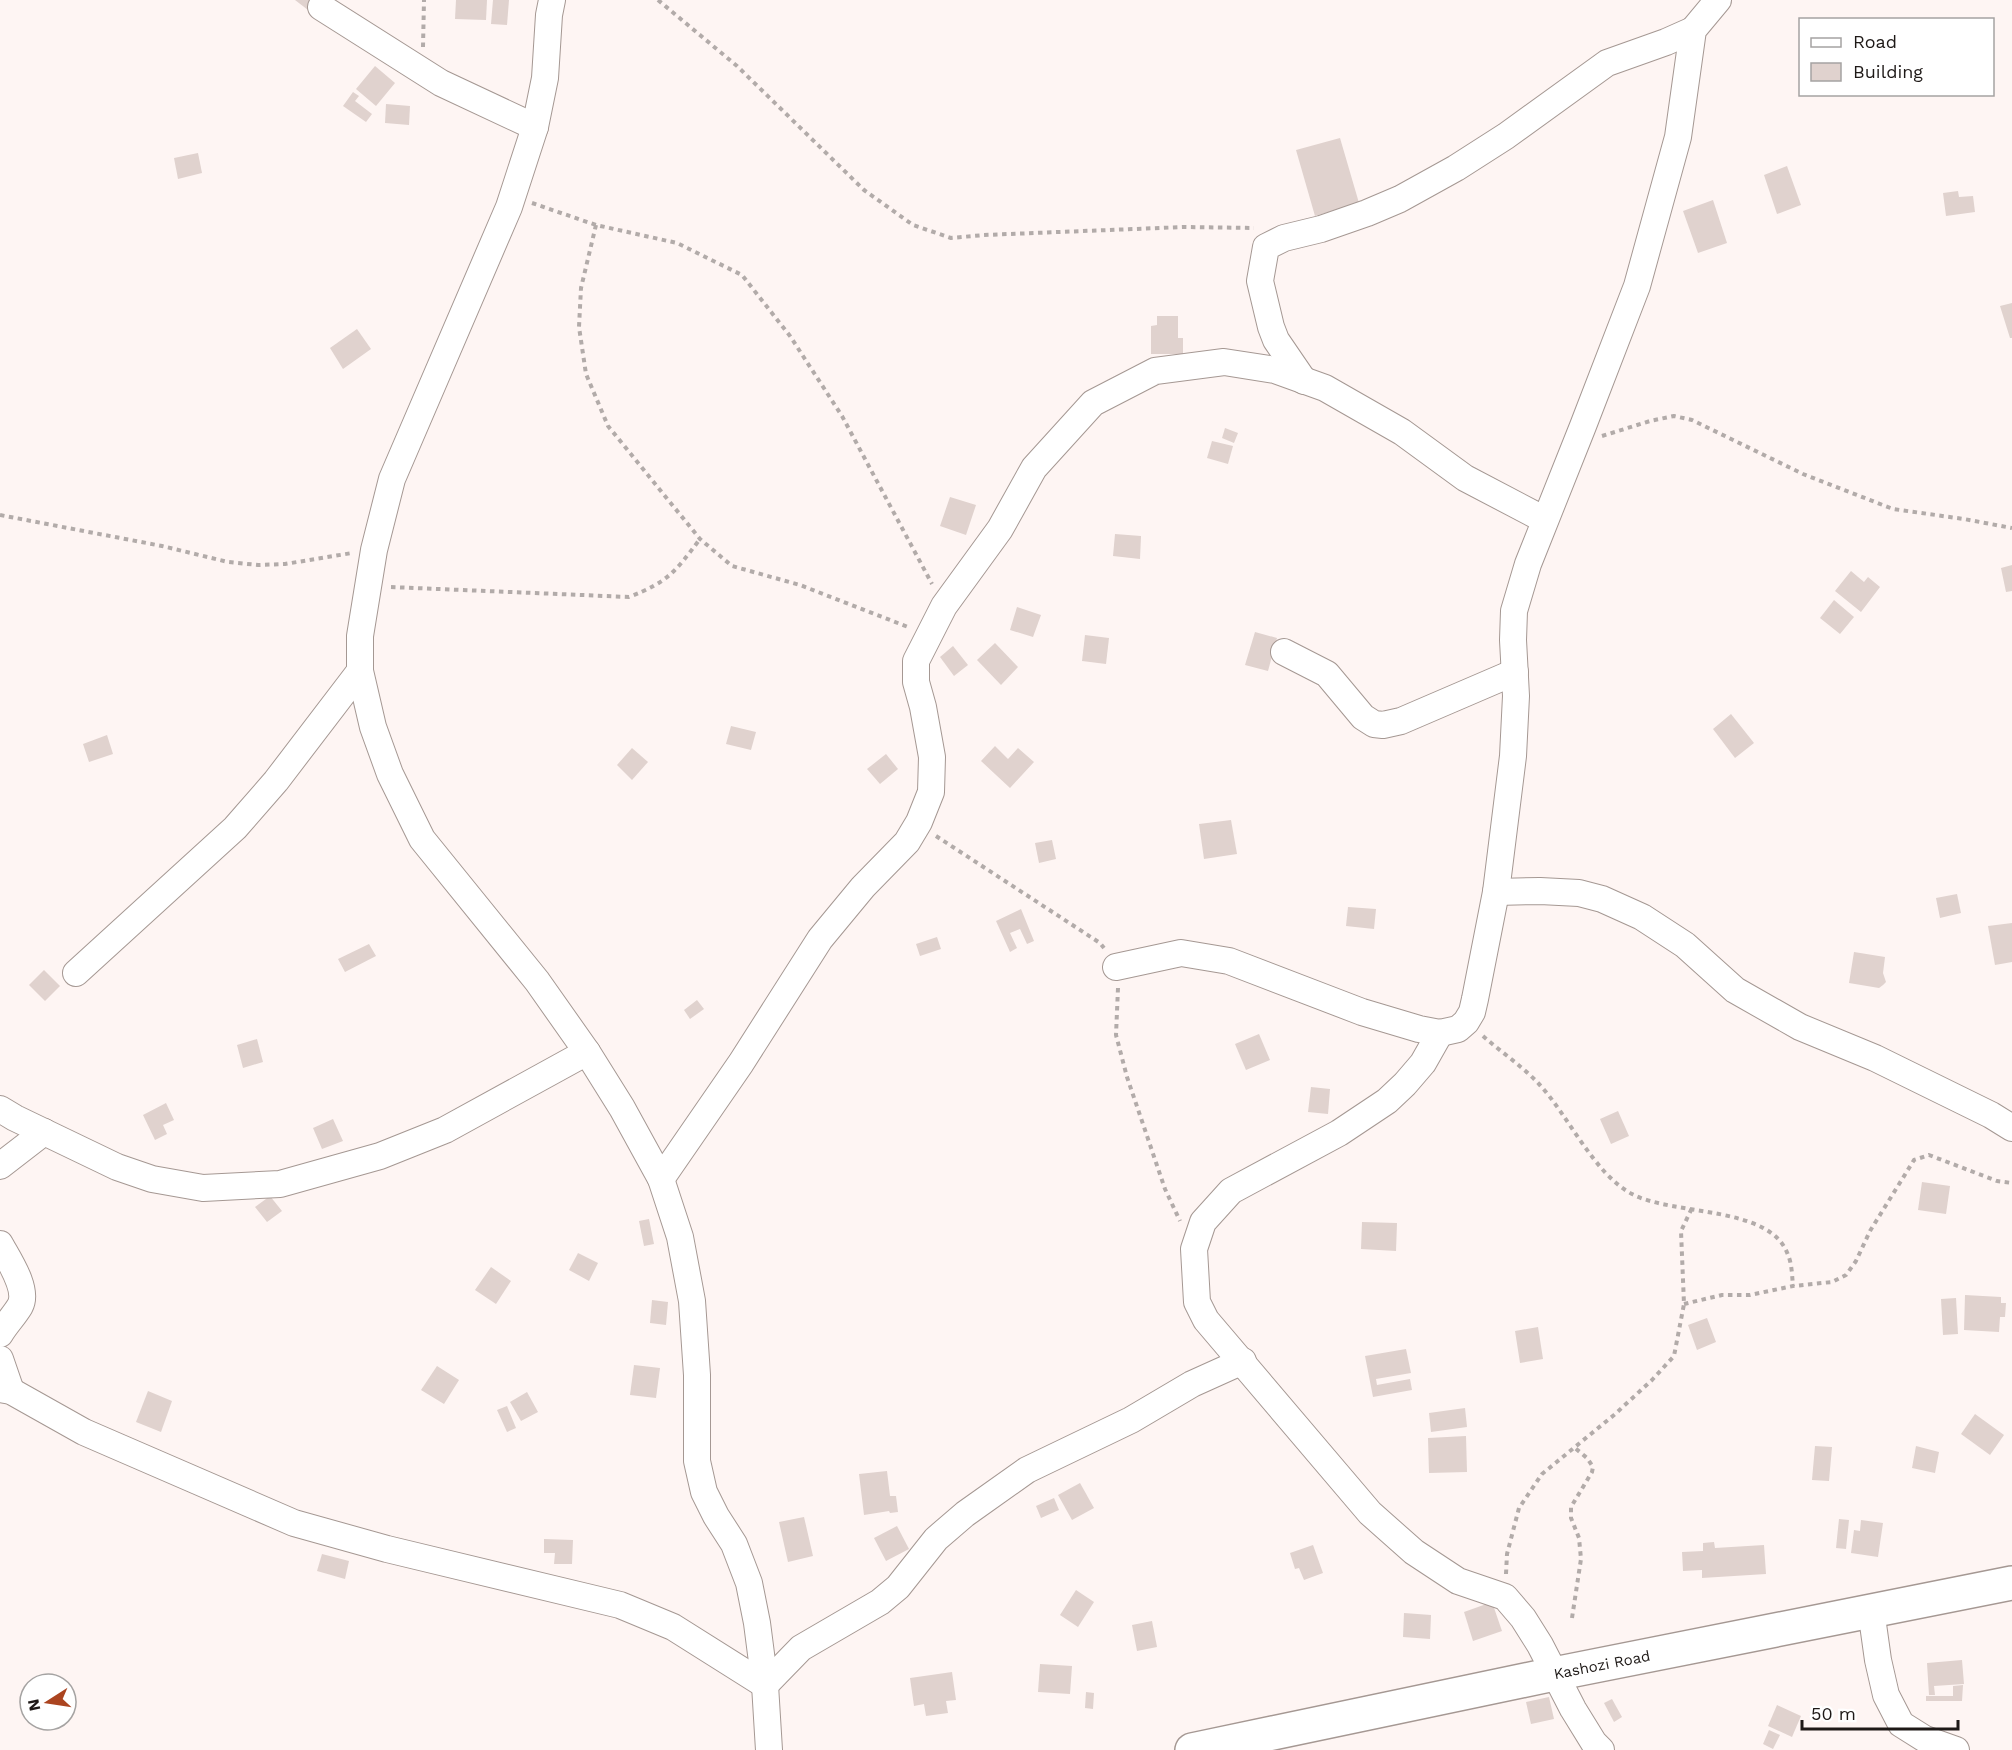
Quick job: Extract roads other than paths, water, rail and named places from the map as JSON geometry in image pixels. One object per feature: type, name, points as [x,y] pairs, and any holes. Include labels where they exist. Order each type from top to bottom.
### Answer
[{"type":"main road","name":"Kashozi Road","points":[[1192,1750],[2012,1582]]},
{"type":"street","points":[[552,0],[545,78],[535,128],[513,196],[392,479],[374,550],[360,636],[360,671],[373,727],[390,774],[422,839],[537,981],[587,1052],[622,1108],[661,1179],[680,1237],[692,1301],[697,1375],[698,1461],[704,1492],[734,1544],[749,1583],[765,1685],[769,1750]]},
{"type":"street","points":[[1304,381],[1276,340],[1271,327],[1260,281],[1266,247],[1284,238],[1322,229],[1400,199],[1456,168],[1506,136],[1608,63],[1693,30],[1718,0]]},
{"type":"street","points":[[321,8],[376,44],[468,97],[535,128]]},
{"type":"street","points":[[1116,968],[1182,953],[1229,961],[1362,1012],[1419,1029],[1440,1033],[1458,1029],[1466,1022],[1472,1012],[1475,999],[1496,892],[1513,756],[1516,696],[1514,611],[1528,564],[1576,445],[1640,274],[1678,137],[1693,30]]},
{"type":"street","points":[[661,1179],[741,1063],[820,939],[863,887],[907,842],[919,822],[931,792],[932,757],[916,682],[916,661],[944,606],[1000,529],[1034,468],[1093,403],[1155,371],[1224,362],[1275,370],[1325,388],[1402,432],[1465,478],[1545,519]]},
{"type":"street","points":[[1284,652],[1327,674],[1363,717],[1374,723],[1383,724],[1401,721],[1515,672]]},
{"type":"street","points":[[76,973],[234,828],[276,781],[360,671]]},
{"type":"street","points":[[1496,892],[1579,893],[1602,899],[1642,917],[1685,945],[1735,990],[1800,1027],[1875,1058],[1991,1115],[2012,1128]]},
{"type":"street","points":[[1440,1033],[1423,1062],[1406,1084],[1387,1101],[1339,1133],[1231,1191],[1203,1222],[1194,1248],[1197,1302],[1206,1320],[1370,1513],[1414,1552],[1458,1581],[1505,1597],[1523,1618],[1594,1743],[1602,1750]]},
{"type":"street","points":[[0,1109],[117,1167],[152,1179],[203,1188],[280,1184],[380,1156],[445,1130],[587,1052]]},
{"type":"street","points":[[0,1167],[44,1132]]},
{"type":"street","points":[[0,1244],[15,1270],[22,1295],[19,1308],[0,1334]]},
{"type":"street","points":[[0,1359],[5,1390],[84,1432],[294,1522],[387,1549],[620,1605],[673,1627],[765,1685]]},
{"type":"street","points":[[765,1685],[801,1648],[880,1602],[898,1587],[936,1539],[965,1514],[1017,1476],[1131,1420],[1192,1384],[1243,1361]]},
{"type":"street","points":[[1871,1610],[1886,1695],[1901,1724],[1925,1739],[1956,1750]]}]
